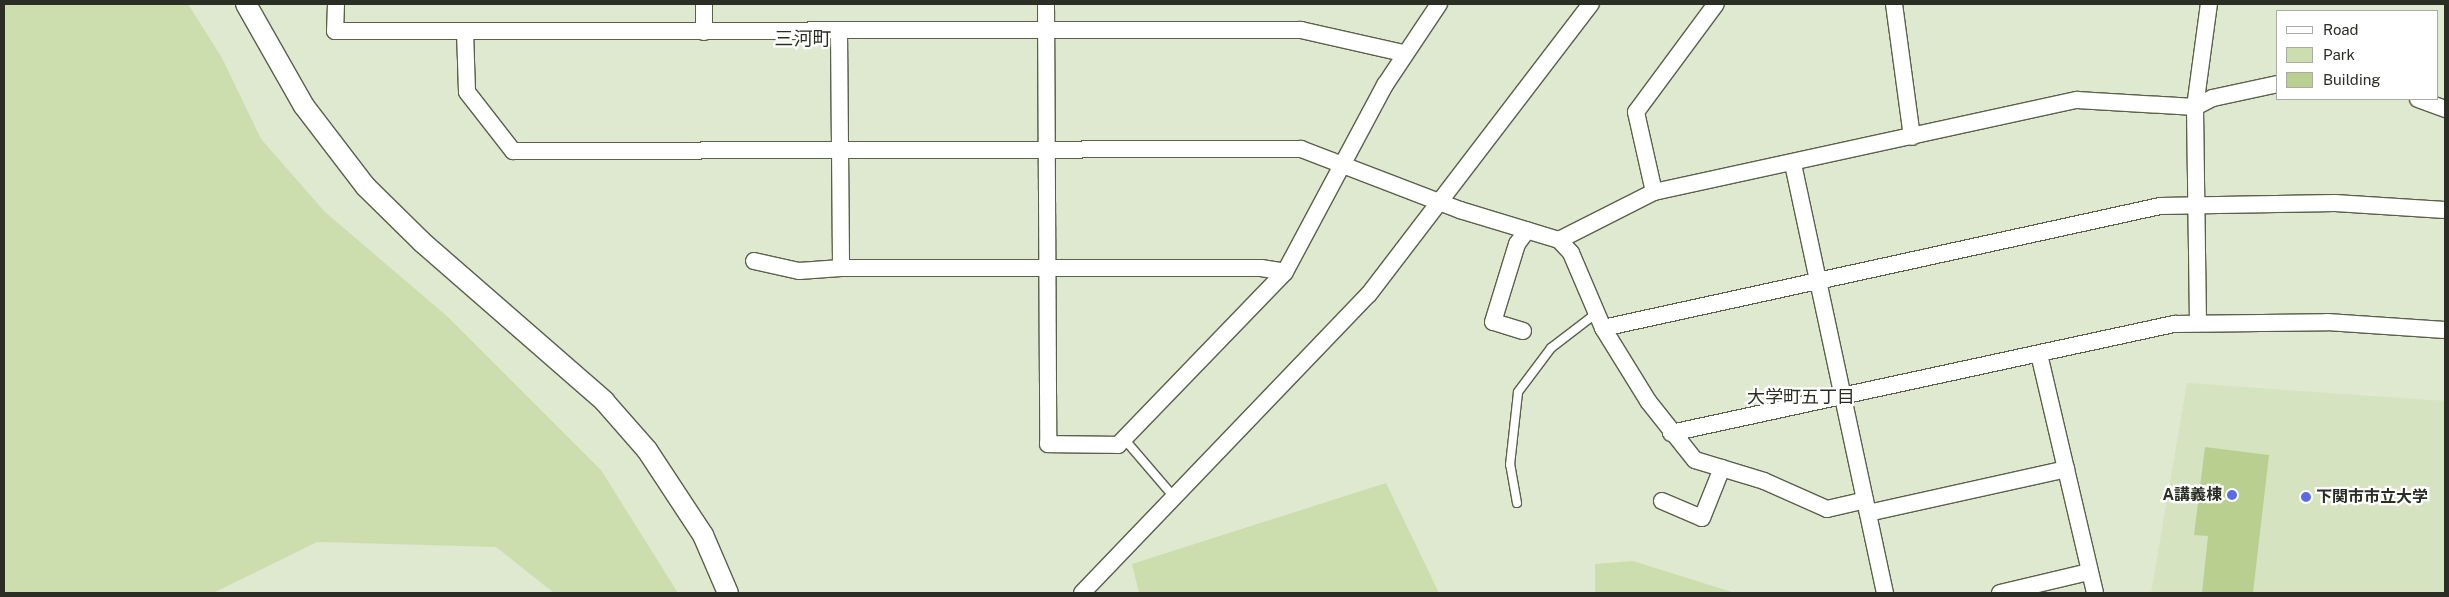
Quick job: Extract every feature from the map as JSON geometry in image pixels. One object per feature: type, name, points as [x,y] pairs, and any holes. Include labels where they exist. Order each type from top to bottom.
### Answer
[{"type":"street","points":[[246,4],[304,106],[366,187],[422,242],[604,400],[647,450],[703,535],[728,593]]},
{"type":"street","points":[[336,4],[335,31],[839,32],[1301,30],[1403,53]]},
{"type":"street","points":[[704,4],[704,32]]},
{"type":"street","points":[[1046,4],[1048,444],[1118,445],[1125,440],[1286,272],[1403,53],[1439,4]]},
{"type":"street","points":[[1082,593],[1173,496],[1369,294],[1591,4]]},
{"type":"street","points":[[1654,192],[1636,112],[1716,4]]},
{"type":"street","points":[[1894,4],[1912,137]]},
{"type":"street","points":[[2198,323],[2195,107],[2209,4]]},
{"type":"street","points":[[465,31],[467,92],[513,151],[1301,149],[1442,201],[1558,240],[1571,252],[1604,328],[1671,433],[1695,460],[1764,481],[1827,509],[1866,506],[2066,469]]},
{"type":"street","points":[[839,32],[843,150],[841,268]]},
{"type":"street","points":[[1558,240],[1654,192],[1794,164],[2077,100],[2195,107],[2213,98],[2276,84]]},
{"type":"street","points":[[2421,100],[2445,109]]},
{"type":"street","points":[[1794,164],[1885,593]]},
{"type":"street","points":[[1604,328],[2150,208],[2196,202],[2445,210]]},
{"type":"street","points":[[1523,331],[1493,322],[1518,244],[1527,230]]},
{"type":"street","points":[[754,261],[799,271],[841,268],[1260,268],[1286,272]]},
{"type":"street","points":[[1671,433],[2174,324],[2327,322],[2445,330]]},
{"type":"street","points":[[2038,354],[2095,593]]},
{"type":"street","points":[[1662,501],[1702,518],[1722,468]]},
{"type":"street","points":[[2000,593],[2089,572]]},
{"type":"lane","points":[[1517,503],[1510,465],[1518,392],[1551,348],[1598,312]]},
{"type":"lane","points":[[1125,440],[1173,496]]},
{"type":"shaded area","name":"下関市市立大学","points":[[2187,383],[2445,401],[2445,593],[2151,593]]},
{"type":"green space","points":[[4,4],[188,4],[222,58],[261,139],[325,212],[448,317],[601,470],[678,593],[554,593],[496,547],[317,542],[213,593],[4,593]]},
{"type":"green space","points":[[1386,483],[1439,593],[1139,593],[1132,564]]},
{"type":"green space","points":[[1633,561],[1735,593],[1595,593],[1595,564]]},
{"type":"building","name":"A講義棟","points":[[2205,447],[2269,455],[2253,593],[2202,593],[2208,536],[2194,535]]},
{"type":"place","name":"A講義棟","points":[[2232,495]]},
{"type":"place","name":"下関市市立大学","points":[[2306,497]]},
{"type":"district","name":"三河町","points":[[803,39]]},
{"type":"district","name":"大学町五丁目","points":[[1801,397]]}]
